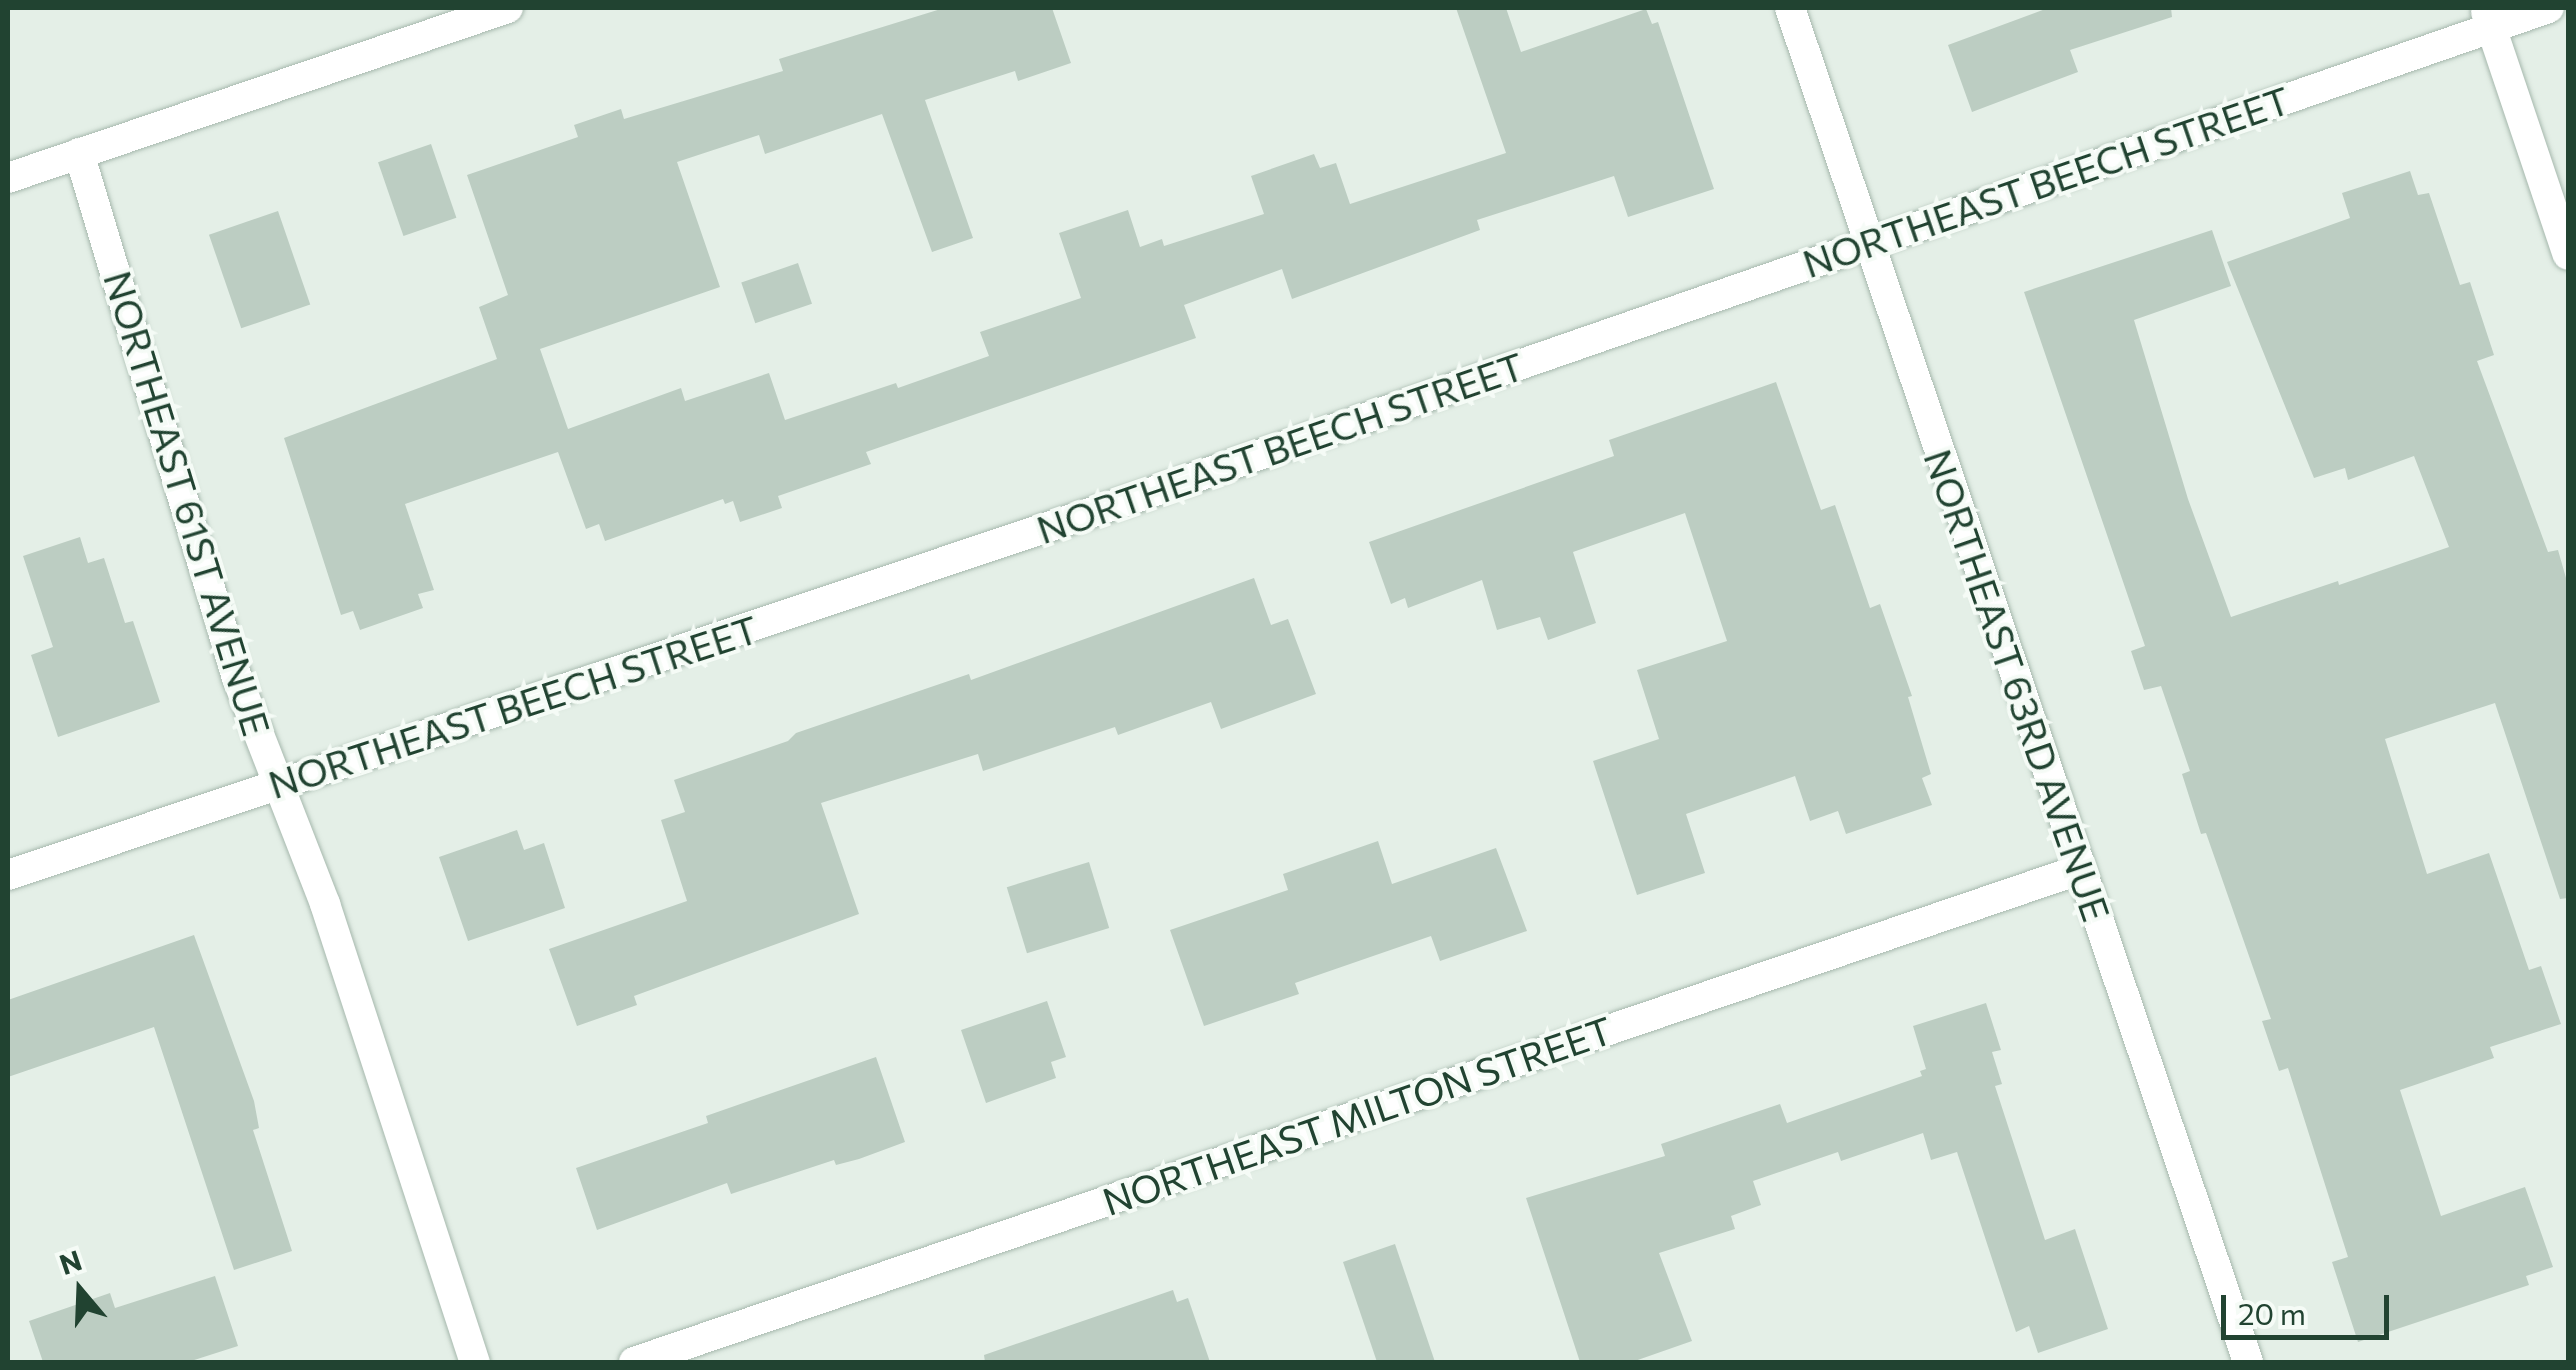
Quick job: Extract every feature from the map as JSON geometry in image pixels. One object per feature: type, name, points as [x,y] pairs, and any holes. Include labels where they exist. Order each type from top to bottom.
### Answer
[{"type":"street","points":[[8,178],[508,8]]},
{"type":"street","name":"NORTHEAST 63RD AVENUE","points":[[1790,8],[2248,1362]]},
{"type":"street","name":"NORTHEAST BEECH STREET","points":[[8,875],[1142,496],[1869,242],[2488,17],[2549,8]]},
{"type":"street","points":[[2488,17],[2568,255]]},
{"type":"street","name":"NORTHEAST 61ST AVENUE","points":[[80,154],[237,678],[326,904],[475,1362]]},
{"type":"street","name":"NORTHEAST MILTON STREET","points":[[634,1362],[2080,869]]},
{"type":"building","points":[[944,8],[1052,8],[1071,63],[1018,81],[1015,71],[925,100],[973,238],[932,252],[882,114],[765,154],[759,135],[677,162],[720,287],[540,349],[568,429],[681,388],[685,401],[769,373],[785,420],[896,383],[898,388],[989,356],[980,332],[1081,298],[1059,233],[1128,210],[1140,247],[1162,239],[1164,246],[1264,214],[1251,176],[1314,154],[1320,168],[1336,163],[1350,204],[1506,153],[1456,8],[1506,8],[1521,52],[1646,9],[1652,24],[1658,22],[1714,189],[1628,217],[1614,176],[1477,220],[1480,230],[1292,299],[1282,269],[1184,305],[1196,338],[866,452],[871,464],[778,496],[782,508],[740,522],[733,501],[725,504],[723,499],[605,541],[599,524],[586,529],[558,452],[405,504],[434,590],[418,594],[423,608],[360,630],[353,611],[341,615],[284,438],[497,359],[479,307],[508,295],[467,175],[578,137],[574,125],[621,109],[624,119],[783,71],[779,59]]},
{"type":"building","points":[[2048,8],[2171,8],[2172,17],[2070,50],[2078,72],[1972,112],[1948,45]]},
{"type":"building","points":[[431,144],[456,218],[403,236],[378,162]]},
{"type":"building","points":[[2410,171],[2418,195],[2429,193],[2460,285],[2470,282],[2494,355],[2477,361],[2548,552],[2558,550],[2568,585],[2568,898],[2560,899],[2495,703],[2385,739],[2427,874],[2489,853],[2529,970],[2541,966],[2561,1024],[2490,1047],[2494,1058],[2400,1090],[2441,1216],[2525,1187],[2553,1267],[2526,1276],[2529,1285],[2358,1342],[2332,1262],[2348,1257],[2288,1068],[2279,1071],[2262,1021],[2271,1019],[2206,833],[2201,834],[2182,774],[2190,771],[2161,686],[2144,690],[2131,651],[2145,646],[2024,292],[2212,230],[2231,286],[2134,320],[2188,499],[2231,617],[2338,581],[2339,585],[2449,547],[2414,456],[2348,480],[2345,468],[2314,478],[2227,262],[2350,218],[2342,193]]},
{"type":"building","points":[[278,211],[310,305],[241,328],[209,235]]},
{"type":"building","points":[[798,263],[812,304],[755,323],[741,283]]},
{"type":"building","points":[[1776,382],[1821,510],[1835,505],[1870,608],[1880,604],[1912,696],[1908,697],[1931,774],[1922,778],[1932,805],[1846,834],[1838,811],[1810,821],[1795,776],[1686,814],[1705,873],[1637,895],[1593,761],[1659,739],[1637,670],[1727,641],[1685,513],[1573,552],[1596,623],[1548,640],[1540,617],[1497,630],[1482,580],[1408,608],[1405,598],[1391,604],[1369,542],[1614,456],[1609,440]]},
{"type":"building","points":[[80,537],[88,563],[104,558],[125,623],[133,621],[160,702],[58,737],[31,655],[53,647],[23,556]]},
{"type":"building","points":[[1254,578],[1271,625],[1288,619],[1316,694],[1221,729],[1211,702],[1118,735],[1115,727],[983,771],[978,754],[821,803],[859,914],[634,996],[637,1005],[577,1026],[549,949],[687,901],[661,820],[685,812],[674,780],[788,741],[796,733],[969,674],[971,680]]},
{"type":"building","points":[[517,830],[524,850],[544,843],[565,908],[468,941],[439,857]]},
{"type":"building","points":[[1378,841],[1392,884],[1496,848],[1527,931],[1440,961],[1431,936],[1295,983],[1299,994],[1204,1026],[1170,930],[1288,890],[1283,874]]},
{"type":"building","points":[[1089,862],[1109,928],[1027,953],[1007,887]]},
{"type":"building","points":[[194,935],[254,1101],[259,1128],[253,1130],[292,1251],[234,1270],[154,1027],[8,1077],[8,1000]]},
{"type":"building","points":[[1047,1001],[1066,1057],[1051,1062],[1056,1078],[986,1103],[961,1030]]},
{"type":"building","points":[[1986,1003],[2001,1050],[1992,1052],[2002,1084],[1995,1086],[2045,1240],[2075,1229],[2108,1329],[2038,1353],[2029,1326],[2016,1332],[1957,1152],[1931,1160],[1923,1133],[1841,1161],[1838,1152],[1753,1181],[1761,1205],[1731,1216],[1735,1229],[1659,1253],[1692,1341],[1632,1362],[1580,1362],[1526,1198],[1665,1156],[1661,1144],[1780,1104],[1787,1123],[1922,1076],[1920,1071],[1926,1069],[1913,1026]]},
{"type":"building","points":[[876,1057],[905,1142],[859,1159],[836,1165],[834,1160],[731,1194],[727,1183],[597,1230],[576,1168],[708,1123],[706,1116]]},
{"type":"building","points":[[1395,1244],[1435,1362],[1377,1362],[1343,1262]]},
{"type":"building","points":[[215,1276],[238,1346],[188,1362],[43,1362],[29,1321],[110,1293],[115,1308]]},
{"type":"building","points":[[1173,1290],[1177,1302],[1188,1298],[1210,1362],[985,1362],[984,1355]]}]
